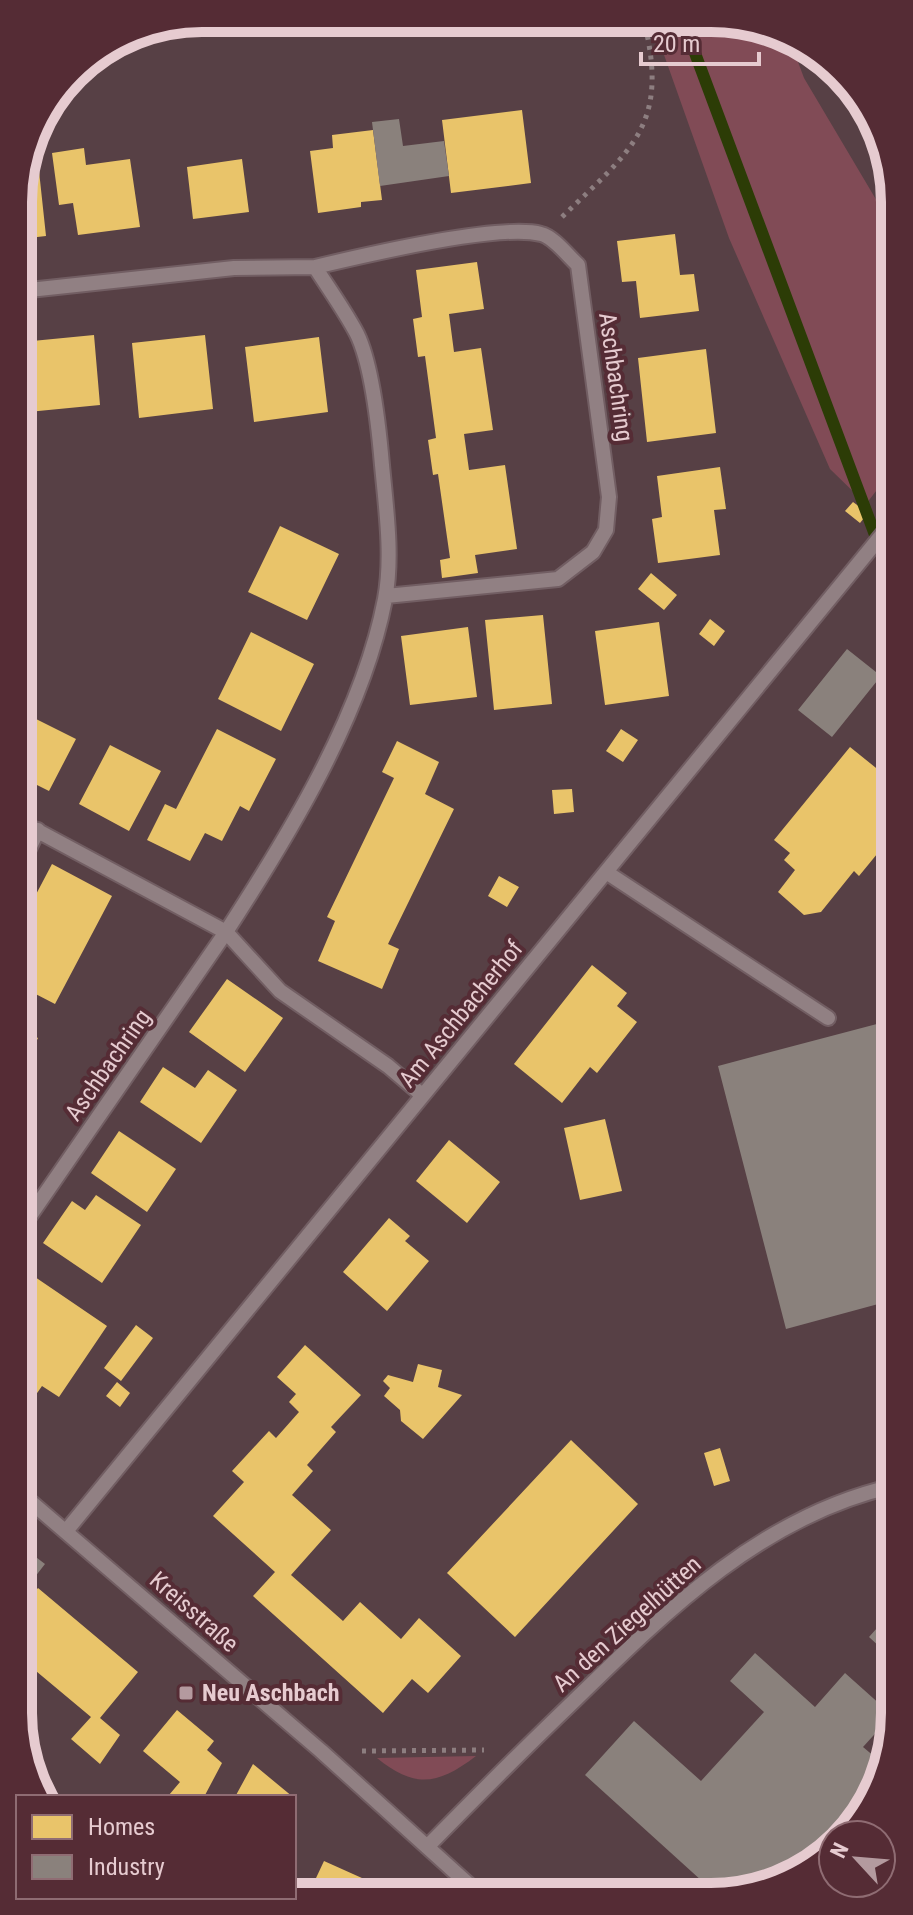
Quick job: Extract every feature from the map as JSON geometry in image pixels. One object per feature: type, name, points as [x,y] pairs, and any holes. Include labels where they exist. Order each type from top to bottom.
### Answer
[{"type":"street","points":[[32,290],[234,268],[315,267],[513,231],[544,234]]},
{"type":"street","name":"Aschbachring","points":[[386,596],[558,579],[593,552],[606,530],[609,497],[578,265],[544,234]]},
{"type":"street","name":"Aschbachring","points":[[32,1213],[269,866],[351,709],[371,658],[386,596],[387,521],[379,429],[358,336],[315,267]]},
{"type":"street","name":"Am Aschbacherhof","points":[[67,1530],[881,536]]},
{"type":"street","points":[[32,827],[226,932],[280,991],[422,1095]]},
{"type":"street","points":[[32,842],[38,830]]},
{"type":"street","points":[[606,872],[828,1018]]},
{"type":"street","name":"An den Ziegelhütten","points":[[427,1847],[523,1750],[685,1596],[744,1551],[820,1512],[881,1491]]},
{"type":"street","name":"Kreisstraße","points":[[32,1502],[321,1751],[467,1883]]},
{"type":"path","points":[[544,234],[631,151],[642,131],[649,108],[651,66],[646,32]]},
{"type":"path","points":[[321,1751],[523,1750]]},
{"type":"shaded area","points":[[656,32],[733,33],[766,41],[796,55],[804,78],[881,208],[881,485],[866,504],[830,469],[729,238]]},
{"type":"shaded area","points":[[476,1756],[450,1773],[426,1780],[403,1775],[377,1758]]},
{"type":"building: Homes","points":[[522,110],[531,183],[451,193],[442,120]]},
{"type":"building: Homes","points":[[373,130],[382,200],[361,202],[361,207],[318,213],[310,151],[333,148],[332,135]]},
{"type":"building: Homes","points":[[84,148],[86,165],[130,159],[140,227],[78,235],[73,203],[59,205],[52,153]]},
{"type":"building: Homes","points":[[38,159],[46,236],[32,238],[32,191]]},
{"type":"building: Homes","points":[[242,159],[249,212],[193,219],[187,167]]},
{"type":"building: Homes","points":[[675,234],[680,275],[694,274],[699,311],[640,318],[636,281],[622,282],[617,241]]},
{"type":"building: Homes","points":[[477,262],[484,309],[449,314],[454,352],[481,348],[493,430],[464,434],[469,470],[505,465],[517,549],[475,555],[478,573],[442,578],[440,560],[450,558],[438,474],[433,475],[428,440],[436,438],[425,356],[418,357],[413,319],[422,317],[416,270]]},
{"type":"building: Homes","points":[[94,335],[100,405],[32,412],[32,341]]},
{"type":"building: Homes","points":[[205,335],[213,409],[139,418],[132,343]]},
{"type":"building: Homes","points":[[319,337],[328,412],[254,422],[245,347]]},
{"type":"building: Homes","points":[[706,349],[716,433],[647,442],[638,358]]},
{"type":"building: Homes","points":[[720,467],[726,509],[714,510],[720,555],[658,563],[652,519],[662,517],[657,476]]},
{"type":"building: Homes","points":[[853,502],[868,513],[860,523],[845,511]]},
{"type":"building: Homes","points":[[280,526],[339,554],[307,620],[248,592]]},
{"type":"building: Homes","points":[[651,573],[677,595],[664,610],[638,589]]},
{"type":"building: Homes","points":[[543,615],[552,704],[494,710],[485,620]]},
{"type":"building: Homes","points":[[710,619],[725,631],[714,646],[699,634]]},
{"type":"building: Homes","points":[[659,622],[669,696],[605,705],[595,631]]},
{"type":"building: Homes","points":[[468,627],[477,697],[410,705],[401,636]]},
{"type":"building: Homes","points":[[251,632],[314,664],[281,731],[218,699]]},
{"type":"building: Homes","points":[[32,717],[76,739],[49,791],[32,782]]},
{"type":"building: Homes","points":[[217,729],[276,759],[249,811],[240,806],[222,841],[205,833],[190,861],[147,840],[165,804],[176,809]]},
{"type":"building: Homes","points":[[621,729],[638,740],[623,762],[606,751]]},
{"type":"building: Homes","points":[[397,741],[439,762],[425,794],[454,809],[388,944],[399,949],[382,989],[318,961],[335,921],[327,917],[394,778],[382,772]]},
{"type":"building: Homes","points":[[110,745],[161,771],[129,831],[79,804]]},
{"type":"building: Homes","points":[[850,747],[881,772],[881,849],[859,876],[854,871],[821,912],[804,915],[778,892],[795,870],[784,860],[790,853],[774,840]]},
{"type":"building: Homes","points":[[572,789],[574,812],[554,814],[552,790]]},
{"type":"building: Homes","points":[[52,864],[112,896],[55,1004],[32,992],[32,902]]},
{"type":"building: Homes","points":[[499,876],[519,887],[507,907],[488,896]]},
{"type":"building: Homes","points":[[592,965],[627,993],[617,1006],[637,1022],[597,1073],[590,1067],[562,1103],[514,1064]]},
{"type":"building: Homes","points":[[227,979],[283,1018],[245,1072],[189,1032]]},
{"type":"building: Homes","points":[[32,1035],[38,1038],[32,1050]]},
{"type":"building: Homes","points":[[163,1067],[195,1088],[208,1070],[237,1090],[201,1143],[140,1102]]},
{"type":"building: Homes","points":[[605,1119],[622,1191],[580,1200],[564,1128]]},
{"type":"building: Homes","points":[[119,1131],[176,1169],[147,1212],[91,1173]]},
{"type":"building: Homes","points":[[449,1140],[500,1182],[467,1223],[416,1181]]},
{"type":"building: Homes","points":[[96,1195],[141,1225],[102,1283],[43,1243],[72,1201],[85,1210]]},
{"type":"building: Homes","points":[[389,1218],[410,1236],[405,1241],[429,1261],[387,1311],[343,1272]]},
{"type":"building: Homes","points":[[35,1277],[107,1326],[59,1397],[42,1386],[35,1396],[32,1394],[32,1281]]},
{"type":"building: Homes","points":[[136,1325],[153,1338],[121,1381],[104,1368]]},
{"type":"building: Homes","points":[[305,1345],[361,1395],[331,1427],[336,1432],[307,1465],[313,1471],[292,1495],[331,1530],[291,1575],[343,1621],[360,1602],[401,1639],[419,1618],[461,1656],[428,1693],[412,1679],[383,1713],[253,1596],[275,1572],[213,1516],[244,1482],[232,1471],[269,1431],[276,1438],[299,1412],[289,1402],[296,1394],[277,1377]]},
{"type":"building: Homes","points":[[418,1364],[442,1370],[438,1387],[462,1395],[423,1439],[401,1421],[400,1410],[384,1396],[390,1388],[383,1381],[388,1375],[413,1382]]},
{"type":"building: Homes","points":[[117,1382],[130,1393],[120,1407],[106,1396]]},
{"type":"building: Homes","points":[[571,1440],[638,1504],[515,1637],[447,1573]]},
{"type":"building: Homes","points":[[720,1448],[730,1481],[714,1486],[704,1453]]},
{"type":"building: Homes","points":[[38,1588],[138,1672],[100,1718],[120,1735],[100,1764],[71,1739],[91,1717],[32,1668],[32,1595]]},
{"type":"building: Homes","points":[[177,1710],[214,1741],[207,1750],[222,1763],[205,1795],[169,1795],[180,1782],[143,1751]]},
{"type":"building: Homes","points":[[253,1764],[291,1795],[236,1795]]},
{"type":"building: Homes","points":[[324,1861],[373,1883],[314,1883]]},
{"type":"building: Industry","points":[[399,119],[403,146],[444,141],[449,176],[380,186],[372,122]]},
{"type":"building: Industry","points":[[847,649],[881,676],[832,737],[798,710]]},
{"type":"building: Industry","points":[[881,1023],[881,1303],[786,1329],[718,1066]]},
{"type":"building: Industry","points":[[32,1554],[45,1564],[32,1581]]},
{"type":"building: Industry","points":[[881,1624],[881,1648],[869,1637]]},
{"type":"building: Industry","points":[[755,1653],[815,1707],[845,1673],[881,1705],[880,1728],[863,1747],[875,1757],[872,1768],[846,1817],[817,1819],[817,1846],[776,1870],[733,1882],[704,1883],[585,1775],[634,1721],[701,1781],[764,1712],[730,1681]]},
{"type":"waterway","points":[[687,32],[881,551]]},
{"type":"place","name":"Neu Aschbach","points":[[186,1693]]}]
